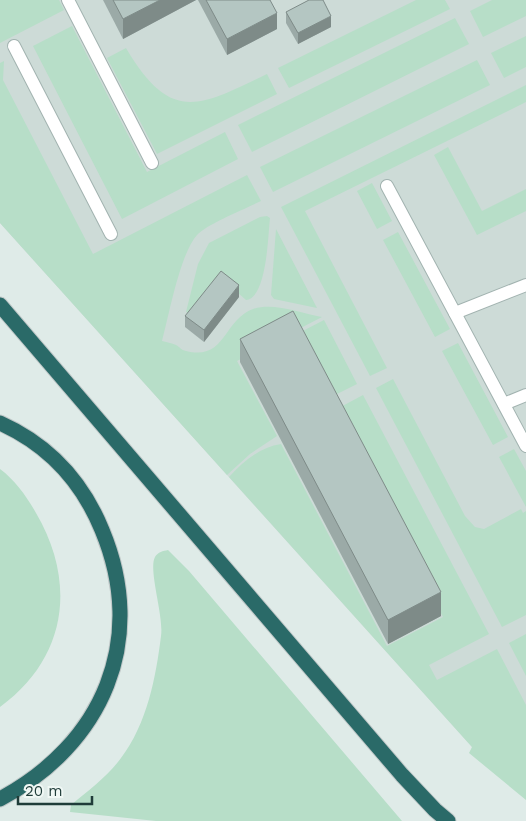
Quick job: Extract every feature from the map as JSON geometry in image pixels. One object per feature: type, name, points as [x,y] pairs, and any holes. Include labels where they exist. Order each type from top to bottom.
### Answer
[{"type":"highway","points":[[0,305],[402,775],[448,821]]},
{"type":"highway","points":[[0,423],[50,453],[67,470],[83,491],[108,545],[121,600],[122,625],[106,687],[86,727],[68,748],[47,767],[28,782],[0,798]]},
{"type":"lane","points":[[68,0],[152,163]]},
{"type":"lane","points":[[14,46],[111,234]]},
{"type":"lane","points":[[387,186],[526,446]]},
{"type":"lane","points":[[455,313],[526,285]]},
{"type":"lane","points":[[504,404],[526,395]]},
{"type":"shaded area","points":[[0,0],[526,0],[526,751],[472,747],[0,223]]},
{"type":"green space","points":[[0,0],[59,0],[64,10],[0,43]]},
{"type":"green space","points":[[416,0],[445,0],[450,9],[289,88],[278,68]]},
{"type":"green space","points":[[492,0],[526,0],[526,16],[483,37],[470,11]]},
{"type":"green space","points":[[455,18],[469,44],[252,152],[238,125]]},
{"type":"green space","points":[[72,26],[147,172],[225,132],[238,159],[122,219],[33,46]]},
{"type":"green space","points":[[526,36],[526,67],[504,78],[491,53]]},
{"type":"green space","points":[[126,48],[142,72],[157,89],[172,98],[188,102],[204,100],[223,95],[267,74],[277,94],[157,154],[107,58]]},
{"type":"green space","points":[[477,60],[490,85],[273,192],[260,167]]},
{"type":"green space","points":[[4,61],[3,80],[93,254],[247,175],[261,201],[217,222],[197,235],[185,256],[180,270],[162,341],[174,344],[186,351],[199,353],[209,350],[217,345],[243,314],[261,307],[278,307],[322,317],[237,361],[277,436],[250,454],[227,475],[0,223],[0,63]]},
{"type":"green space","points":[[526,85],[526,102],[305,211],[387,368],[370,376],[281,207]]},
{"type":"green space","points":[[448,147],[482,211],[526,189],[526,211],[477,235],[434,155]]},
{"type":"green space","points":[[372,183],[392,221],[377,229],[357,191]]},
{"type":"green space","points":[[267,216],[270,218],[265,265],[258,289],[253,297],[246,300],[220,277],[191,315],[186,312],[198,264],[209,243],[260,217]]},
{"type":"green space","points":[[276,229],[317,308],[274,299],[271,295]]},
{"type":"green space","points":[[398,232],[450,329],[435,337],[383,240]]},
{"type":"green space","points":[[324,320],[357,384],[329,398],[295,335]]},
{"type":"green space","points":[[458,343],[508,437],[493,445],[442,351]]},
{"type":"green space","points":[[393,379],[465,516],[475,527],[484,529],[521,509],[523,513],[526,511],[526,615],[502,627],[376,388]]},
{"type":"green space","points":[[363,395],[489,634],[429,665],[437,680],[497,649],[526,705],[526,800],[469,753],[472,747],[229,477],[252,456],[266,448],[281,444],[387,646],[443,617],[335,410]]},
{"type":"green space","points":[[514,449],[526,471],[526,507],[499,457]]},
{"type":"green space","points":[[0,469],[11,478],[25,495],[49,539],[57,566],[60,592],[59,618],[52,643],[40,666],[22,687],[0,707]]},
{"type":"green space","points":[[168,550],[189,571],[402,821],[156,821],[70,812],[71,805],[116,765],[130,745],[144,715],[153,684],[161,636],[153,563],[158,554]]},
{"type":"green space","points":[[526,634],[526,676],[509,643]]},
{"type":"building","points":[[113,0],[160,0],[123,19]]},
{"type":"building","points":[[206,0],[270,0],[277,13],[227,39]]},
{"type":"building","points":[[309,0],[323,0],[331,16],[298,33],[286,12]]},
{"type":"building","points":[[221,271],[239,285],[204,330],[185,316]]},
{"type":"building","points":[[293,311],[441,592],[388,620],[240,339]]}]
